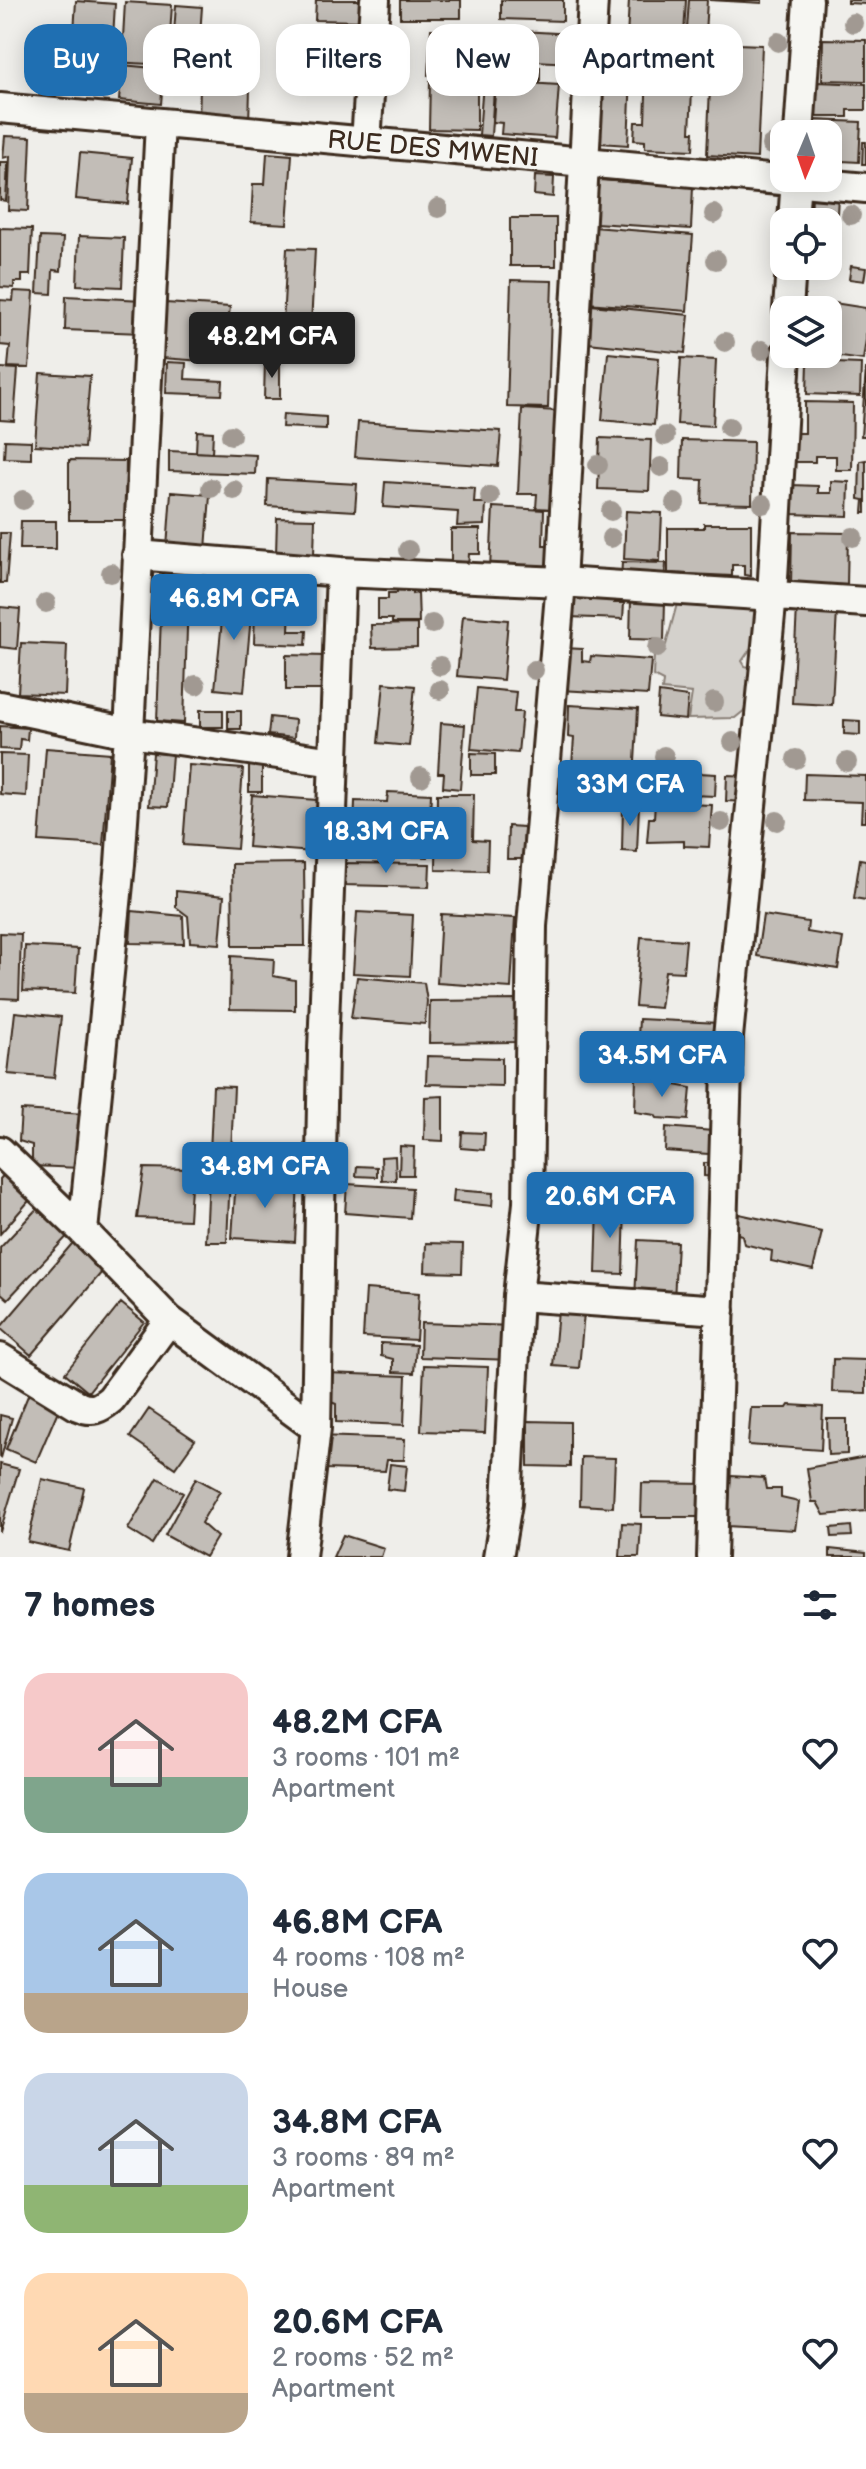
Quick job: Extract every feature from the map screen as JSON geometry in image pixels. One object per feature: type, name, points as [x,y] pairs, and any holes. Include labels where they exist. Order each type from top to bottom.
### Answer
[{"type":"street","points":[[366,143],[375,0]]},
{"type":"street","points":[[498,1557],[507,1503],[518,1296],[528,1203],[532,926],[561,582],[593,0]]},
{"type":"street","points":[[800,120],[808,0]]},
{"type":"street","name":"RUE DES MWENI","points":[[0,108],[770,177]]},
{"type":"street","points":[[83,1231],[120,864],[160,123]]},
{"type":"street","name":"RUE DES MWENI","points":[[842,185],[866,188]]},
{"type":"street","points":[[712,1557],[728,1037],[772,595],[785,368]]},
{"type":"street","points":[[137,555],[341,572],[561,582],[866,602]]},
{"type":"street","points":[[301,1557],[316,1428],[323,1050],[341,572]]},
{"type":"street","points":[[0,706],[129,733],[334,762]]},
{"type":"street","points":[[0,1151],[169,1320],[316,1428]]},
{"type":"street","points":[[518,1296],[720,1310]]},
{"type":"street","points":[[0,1358],[78,1406],[87,1410],[100,1408],[111,1399],[169,1320]]},
{"type":"shaded area","points":[[678,600],[765,600],[757,645],[742,661],[745,666],[760,671],[751,705],[735,718],[688,719],[692,693],[662,690],[663,681],[653,676],[654,655],[666,645]]},
{"type":"building","points":[[316,0],[362,0],[361,21],[315,20]]},
{"type":"building","points":[[400,0],[461,0],[461,18],[400,18]]},
{"type":"building","points":[[501,0],[563,0],[563,21],[501,19]]},
{"type":"building","points":[[629,0],[686,0],[685,24],[628,24]]},
{"type":"building","points":[[689,0],[707,0],[706,24],[687,24]]},
{"type":"building","points":[[709,0],[762,0],[762,3]]},
{"type":"building","points":[[848,0],[866,0],[866,4],[848,3]]},
{"type":"building","points":[[76,1],[115,4],[114,24],[75,24]]},
{"type":"building","points":[[125,2],[172,5],[171,24],[143,24],[143,64],[127,63]]},
{"type":"building","points":[[176,5],[202,7],[201,24],[175,24]]},
{"type":"building","points":[[539,32],[555,33],[555,62],[539,61]]},
{"type":"building","points":[[823,39],[866,40],[866,81],[822,80]]},
{"type":"building","points":[[743,44],[762,45],[757,158],[707,155],[710,96],[743,96]]},
{"type":"building","points":[[127,65],[143,67],[143,96],[162,96],[161,104],[119,100],[119,96],[127,96]]},
{"type":"building","points":[[817,82],[866,84],[866,110],[848,110],[848,117],[815,117]]},
{"type":"building","points":[[539,84],[555,85],[555,96],[558,96],[555,138],[501,134],[502,123],[493,122],[495,96],[539,96]]},
{"type":"building","points":[[200,96],[250,96],[249,123],[199,121]]},
{"type":"building","points":[[430,96],[477,96],[477,130],[429,129]]},
{"type":"building","points":[[482,96],[494,96],[491,136],[479,135]]},
{"type":"building","points":[[602,96],[630,96],[628,145],[600,143]]},
{"type":"building","points":[[646,96],[692,96],[690,132],[694,132],[693,150],[645,148],[645,141],[634,140],[635,122],[645,122]]},
{"type":"building","points":[[842,121],[861,122],[859,162],[842,161]]},
{"type":"building","points":[[5,136],[31,137],[28,211],[8,210],[10,156],[3,158]]},
{"type":"building","points":[[863,142],[866,142],[866,164],[862,164]]},
{"type":"building","points":[[80,153],[132,158],[128,204],[76,199]]},
{"type":"building","points":[[267,153],[292,155],[287,224],[251,222],[253,184],[265,184]]},
{"type":"building","points":[[0,162],[8,162],[6,201],[0,200]]},
{"type":"building","points":[[535,176],[554,177],[553,197],[534,195]]},
{"type":"building","points":[[599,180],[693,187],[691,229],[595,223]]},
{"type":"building","points":[[812,193],[838,195],[837,208],[811,208]]},
{"type":"building","points":[[510,218],[556,218],[556,266],[510,266]]},
{"type":"building","points":[[593,227],[693,235],[687,311],[587,303]]},
{"type":"building","points":[[0,228],[32,229],[30,275],[22,275],[22,282],[14,282],[14,288],[0,287]]},
{"type":"building","points":[[79,236],[124,238],[122,287],[77,285]]},
{"type":"building","points":[[40,237],[63,238],[61,271],[53,270],[52,294],[37,293]]},
{"type":"building","points":[[287,248],[315,249],[311,325],[283,323]]},
{"type":"building","points":[[851,266],[866,268],[864,281],[849,279]]},
{"type":"building","points":[[511,280],[552,281],[548,408],[507,407]]},
{"type":"building","points":[[14,291],[34,292],[29,368],[8,367],[10,346],[0,345],[0,300],[13,301]]},
{"type":"building","points":[[66,296],[143,300],[142,333],[65,330]]},
{"type":"building","points":[[165,303],[230,307],[229,315],[270,317],[268,346],[219,343],[217,362],[162,358]]},
{"type":"building","points":[[842,304],[866,308],[863,360],[842,357]]},
{"type":"building","points":[[591,305],[689,315],[685,353],[588,343]]},
{"type":"building","points":[[608,353],[659,358],[654,425],[602,420]]},
{"type":"building","points":[[681,358],[716,360],[713,426],[677,424]]},
{"type":"building","points":[[265,360],[280,360],[280,399],[264,399]]},
{"type":"building","points":[[167,362],[186,363],[185,379],[223,381],[222,395],[166,393]]},
{"type":"building","points":[[842,363],[861,364],[860,396],[807,394],[808,368],[842,368]]},
{"type":"building","points":[[0,368],[18,369],[14,421],[0,420]]},
{"type":"building","points":[[866,368],[866,436],[861,436]]},
{"type":"building","points":[[40,373],[90,376],[84,448],[35,445]]},
{"type":"building","points":[[805,402],[853,403],[852,470],[836,470],[836,456],[815,456],[815,462],[795,462],[795,433],[805,433]]},
{"type":"building","points":[[522,409],[559,411],[554,509],[536,508],[537,494],[518,494]]},
{"type":"building","points":[[283,414],[326,417],[326,429],[282,427]]},
{"type":"building","points":[[358,422],[501,431],[498,466],[355,457]]},
{"type":"building","points":[[197,431],[213,432],[212,453],[196,452]]},
{"type":"building","points":[[600,438],[651,440],[649,491],[598,489]]},
{"type":"building","points":[[5,440],[31,441],[31,459],[4,458]]},
{"type":"building","points":[[682,440],[753,442],[752,504],[702,503],[703,480],[681,479]]},
{"type":"building","points":[[169,451],[256,455],[255,474],[169,471]]},
{"type":"building","points":[[69,460],[126,461],[125,520],[69,520]]},
{"type":"building","points":[[866,460],[866,513],[863,513],[864,500],[859,499],[860,461]]},
{"type":"building","points":[[268,479],[357,484],[355,511],[267,506]]},
{"type":"building","points":[[831,481],[849,482],[848,516],[791,514],[792,485],[818,486],[818,493],[831,493]]},
{"type":"building","points":[[385,482],[475,488],[474,503],[486,503],[485,525],[457,526],[458,512],[383,507]]},
{"type":"building","points":[[171,492],[210,495],[206,550],[167,548]]},
{"type":"building","points":[[493,507],[544,510],[543,545],[550,545],[548,571],[490,569]]},
{"type":"building","points":[[626,511],[662,513],[660,561],[624,559]]},
{"type":"building","points":[[277,518],[315,519],[314,555],[276,554]]},
{"type":"building","points":[[21,521],[56,521],[56,549],[20,549]]},
{"type":"building","points":[[704,524],[751,524],[751,576],[744,575],[744,565],[732,565],[732,576],[668,573],[668,528],[704,528]]},
{"type":"building","points":[[451,529],[480,529],[480,554],[469,554],[468,567],[451,566]]},
{"type":"building","points":[[792,532],[848,533],[847,586],[791,585]]},
{"type":"building","points":[[0,533],[10,533],[6,583],[0,583]]},
{"type":"building","points":[[622,562],[666,563],[665,584],[621,582]]},
{"type":"building","points":[[163,564],[189,565],[184,723],[157,721]]},
{"type":"building","points":[[193,566],[254,570],[253,590],[191,586]]},
{"type":"building","points":[[256,577],[291,578],[289,631],[307,631],[306,645],[254,643]]},
{"type":"building","points":[[412,582],[412,594],[418,593],[419,623],[392,623],[392,619],[378,619],[378,599],[388,599],[388,593],[397,593],[397,583]]},
{"type":"building","points":[[225,591],[253,594],[244,692],[215,689]]},
{"type":"building","points":[[570,592],[614,594],[614,603],[624,603],[623,619],[568,617]]},
{"type":"building","points":[[631,599],[665,600],[664,640],[630,639]]},
{"type":"building","points":[[0,607],[20,609],[17,649],[0,647]]},
{"type":"building","points":[[797,608],[837,611],[832,705],[792,703]]},
{"type":"building","points":[[463,616],[508,620],[503,680],[457,676]]},
{"type":"building","points":[[417,624],[417,647],[372,648],[371,625]]},
{"type":"building","points":[[21,643],[67,645],[65,695],[18,693]]},
{"type":"building","points":[[564,648],[582,649],[582,661],[590,662],[591,656],[651,660],[648,695],[561,690]]},
{"type":"building","points":[[286,655],[325,656],[324,690],[286,690]]},
{"type":"building","points":[[384,683],[415,686],[409,746],[378,743]]},
{"type":"building","points":[[477,688],[516,692],[514,712],[522,712],[518,753],[471,749]]},
{"type":"building","points":[[659,693],[688,697],[686,720],[657,717]]},
{"type":"building","points":[[569,705],[638,709],[634,779],[594,776],[594,766],[572,765],[574,738],[568,737]]},
{"type":"building","points":[[200,710],[223,710],[223,727],[200,727]]},
{"type":"building","points":[[228,711],[241,711],[241,729],[228,729]]},
{"type":"building","points":[[270,717],[295,720],[294,738],[268,735]]},
{"type":"building","points":[[844,720],[860,721],[860,735],[844,734]]},
{"type":"building","points":[[441,723],[465,725],[460,789],[443,787],[444,773],[438,773]]},
{"type":"building","points":[[0,726],[28,728],[27,740],[20,739],[19,750],[0,749]]},
{"type":"building","points":[[46,748],[110,753],[103,845],[39,841]]},
{"type":"building","points":[[153,753],[172,754],[168,807],[149,806]]},
{"type":"building","points":[[471,753],[495,754],[495,775],[471,775]]},
{"type":"building","points":[[0,754],[28,755],[26,796],[0,794]]},
{"type":"building","points":[[249,760],[262,760],[262,792],[249,792]]},
{"type":"building","points":[[189,765],[243,769],[237,849],[183,845]]},
{"type":"building","points":[[654,769],[677,770],[675,790],[686,791],[685,804],[712,805],[709,847],[684,846],[684,841],[647,842],[649,818],[654,818],[655,801],[651,800]]},
{"type":"building","points":[[681,772],[716,774],[715,796],[691,795],[691,789],[679,789]]},
{"type":"building","points":[[805,774],[866,776],[866,822],[861,822],[862,802],[804,800]]},
{"type":"building","points":[[727,775],[749,776],[747,802],[726,801]]},
{"type":"building","points":[[388,792],[431,794],[428,857],[365,855],[367,834],[354,833],[355,801],[387,802]]},
{"type":"building","points":[[437,794],[474,794],[473,840],[488,841],[487,871],[436,870]]},
{"type":"building","points":[[252,795],[330,801],[326,853],[248,847]]},
{"type":"building","points":[[623,804],[639,805],[637,852],[622,851]]},
{"type":"building","points":[[508,826],[524,827],[523,859],[507,859]]},
{"type":"building","points":[[860,859],[866,860],[866,900],[854,898]]},
{"type":"building","points":[[304,863],[305,946],[233,946],[232,864]]},
{"type":"building","points":[[342,863],[430,864],[429,887],[342,885]]},
{"type":"building","points":[[176,891],[224,896],[220,944],[190,942],[188,916],[176,907]]},
{"type":"building","points":[[132,911],[183,916],[184,944],[130,943]]},
{"type":"building","points":[[357,912],[413,915],[410,976],[353,973]]},
{"type":"building","points":[[441,914],[515,918],[511,988],[437,983]]},
{"type":"building","points":[[763,915],[808,922],[807,932],[843,938],[838,969],[757,956]]},
{"type":"building","points":[[0,933],[21,934],[19,999],[0,998]]},
{"type":"building","points":[[641,937],[686,940],[683,972],[665,971],[660,1008],[635,1006]]},
{"type":"building","points":[[25,946],[78,949],[75,993],[23,991]]},
{"type":"building","points":[[231,956],[274,959],[273,976],[295,980],[295,1010],[230,1009]]},
{"type":"building","points":[[357,977],[424,983],[427,1001],[425,1024],[351,1018]]},
{"type":"building","points":[[515,1000],[515,1042],[429,1043],[430,1001]]},
{"type":"building","points":[[15,1012],[61,1017],[54,1078],[8,1074]]},
{"type":"building","points":[[639,1019],[719,1023],[717,1060],[637,1056]]},
{"type":"building","points":[[427,1056],[502,1058],[502,1086],[426,1084]]},
{"type":"building","points":[[636,1076],[663,1077],[664,1083],[691,1088],[688,1120],[657,1118],[635,1112]]},
{"type":"building","points":[[213,1086],[234,1087],[227,1242],[206,1242]]},
{"type":"building","points":[[443,1096],[443,1141],[424,1140],[425,1097]]},
{"type":"building","points":[[21,1110],[85,1114],[81,1168],[32,1166],[32,1145],[19,1141]]},
{"type":"building","points":[[666,1127],[724,1132],[723,1155],[665,1151]]},
{"type":"building","points":[[462,1132],[485,1133],[484,1150],[461,1148]]},
{"type":"building","points":[[400,1146],[414,1147],[413,1175],[399,1175]]},
{"type":"building","points":[[395,1156],[396,1180],[382,1181],[381,1157]]},
{"type":"building","points":[[704,1163],[720,1163],[720,1177],[704,1176]]},
{"type":"building","points":[[357,1166],[377,1167],[377,1177],[356,1176]]},
{"type":"building","points":[[144,1168],[192,1169],[189,1220],[137,1218]]},
{"type":"building","points":[[8,1170],[35,1194],[0,1234],[0,1179]]},
{"type":"building","points":[[236,1178],[298,1182],[295,1242],[232,1238]]},
{"type":"building","points":[[347,1184],[412,1188],[410,1218],[345,1213]]},
{"type":"building","points":[[454,1190],[493,1193],[492,1206],[453,1202]]},
{"type":"building","points":[[44,1201],[74,1229],[8,1299],[0,1292],[0,1248]]},
{"type":"building","points":[[598,1206],[625,1207],[623,1274],[596,1273]]},
{"type":"building","points":[[739,1214],[822,1232],[813,1270],[771,1261],[772,1251],[744,1244],[742,1235],[734,1233]]},
{"type":"building","points":[[77,1238],[108,1265],[31,1355],[0,1328]]},
{"type":"building","points":[[638,1240],[677,1242],[674,1301],[635,1298]]},
{"type":"building","points":[[426,1243],[463,1244],[462,1273],[425,1272]]},
{"type":"building","points":[[366,1289],[419,1293],[416,1340],[363,1337]]},
{"type":"building","points":[[121,1303],[144,1322],[88,1392],[65,1373]]},
{"type":"building","points":[[558,1311],[584,1313],[579,1368],[553,1366]]},
{"type":"building","points":[[421,1323],[515,1326],[514,1360],[420,1357]]},
{"type":"building","points":[[381,1343],[416,1345],[414,1373],[393,1372],[393,1359],[381,1356]]},
{"type":"building","points":[[833,1359],[866,1360],[866,1393],[832,1392]]},
{"type":"building","points":[[424,1365],[488,1367],[485,1433],[421,1431]]},
{"type":"building","points":[[327,1373],[406,1376],[404,1425],[336,1422],[336,1404],[326,1400]]},
{"type":"building","points":[[29,1393],[60,1406],[36,1462],[6,1449]]},
{"type":"building","points":[[789,1405],[823,1407],[821,1450],[748,1445],[751,1408],[787,1408]]},
{"type":"building","points":[[149,1409],[195,1440],[175,1468],[130,1437]]},
{"type":"building","points":[[0,1415],[12,1418],[1,1458],[0,1457]]},
{"type":"building","points":[[827,1419],[847,1419],[847,1454],[828,1455]]},
{"type":"building","points":[[528,1421],[570,1422],[570,1467],[528,1466]]},
{"type":"building","points":[[318,1436],[405,1439],[404,1460],[387,1460],[385,1471],[326,1469],[326,1456]]},
{"type":"building","points":[[581,1457],[615,1458],[613,1507],[580,1505]]},
{"type":"building","points":[[866,1457],[866,1511],[824,1515],[817,1502],[812,1502],[807,1468]]},
{"type":"building","points":[[0,1464],[19,1469],[0,1532]]},
{"type":"building","points":[[390,1464],[407,1466],[404,1491],[387,1489]]},
{"type":"building","points":[[731,1476],[764,1478],[766,1489],[781,1489],[781,1498],[799,1502],[795,1530],[727,1526]]},
{"type":"building","points":[[158,1478],[183,1493],[152,1544],[128,1529]]},
{"type":"building","points":[[196,1478],[220,1491],[201,1523],[217,1537],[205,1557],[165,1535]]},
{"type":"building","points":[[42,1479],[84,1488],[69,1551],[28,1542]]},
{"type":"building","points":[[642,1483],[708,1484],[708,1517],[641,1517]]},
{"type":"building","points":[[622,1523],[641,1524],[639,1557],[620,1557]]},
{"type":"building","points":[[851,1526],[852,1536],[832,1537],[831,1528]]},
{"type":"building","points":[[343,1535],[384,1548],[381,1557],[333,1557]]},
{"type":"building","points":[[830,1549],[866,1553],[866,1557],[830,1557]]}]
